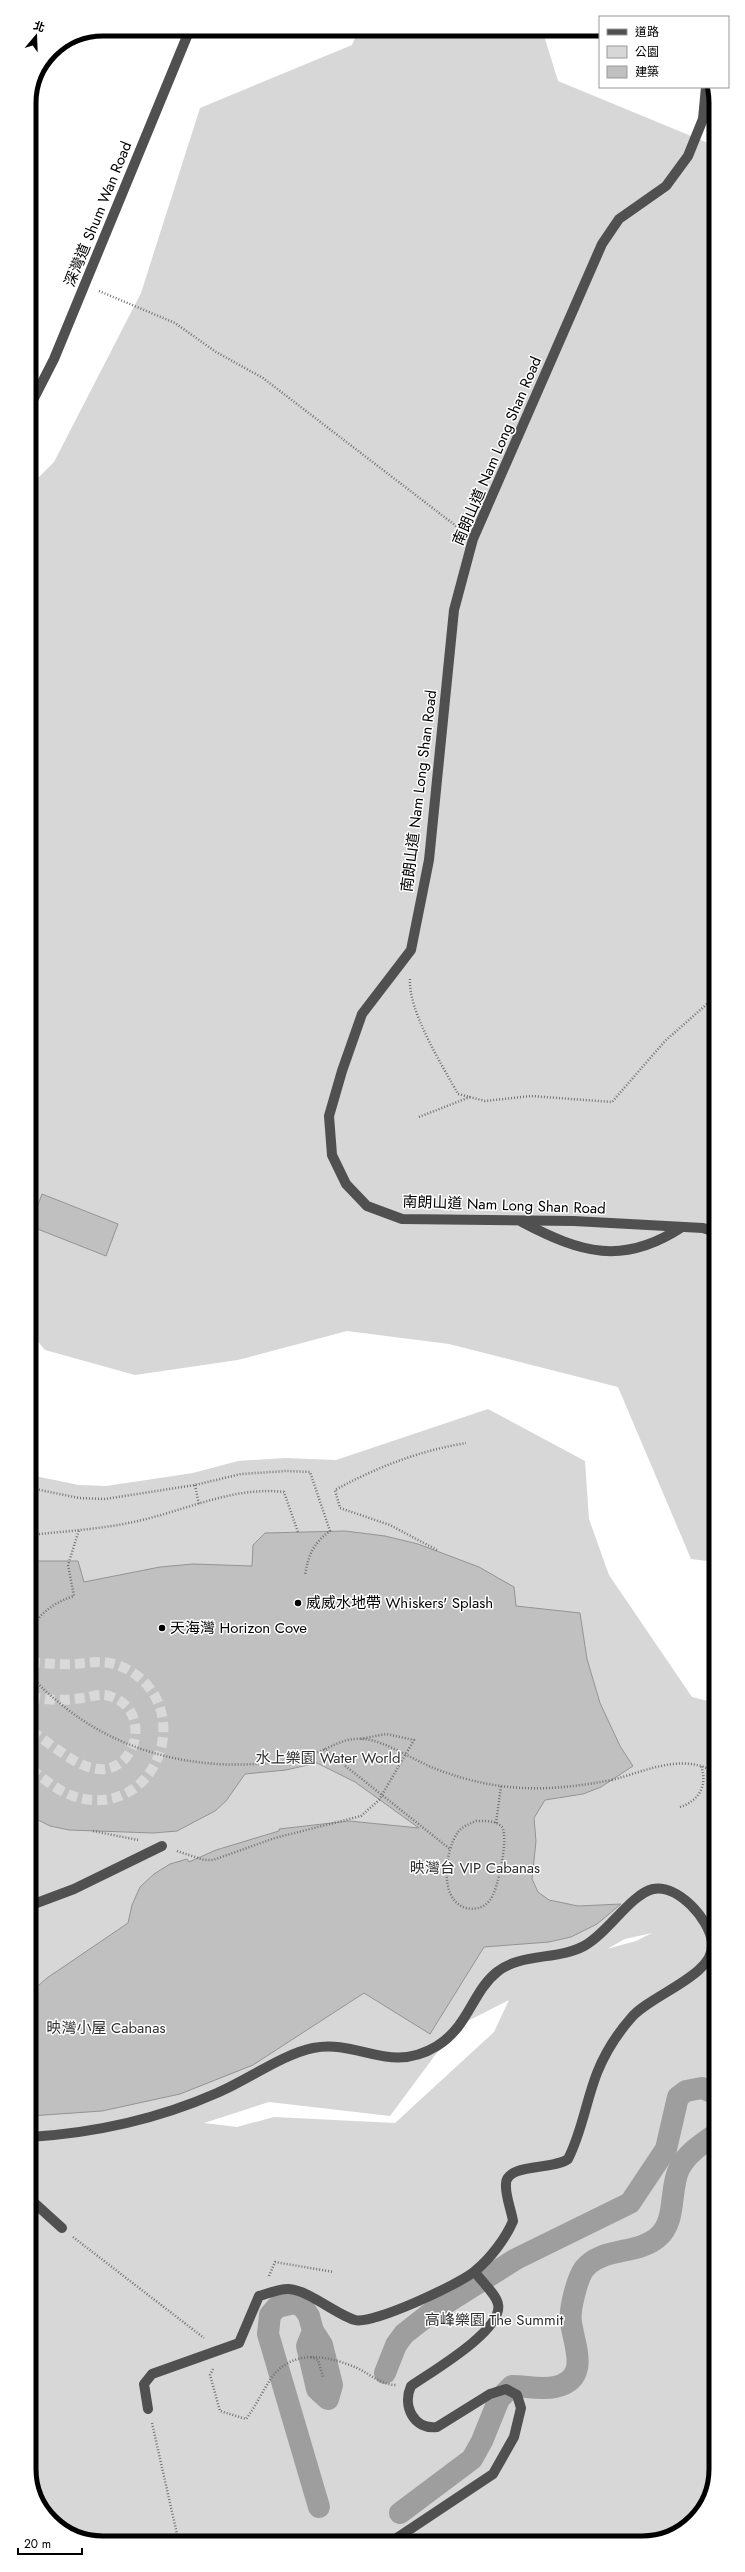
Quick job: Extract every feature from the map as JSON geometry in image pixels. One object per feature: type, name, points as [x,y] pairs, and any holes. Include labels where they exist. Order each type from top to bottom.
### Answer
[{"type":"street","name":"深灣道 Shum Wan Road","points":[[36,394],[54,359],[187,36]]},
{"type":"street","name":"南朗山道 Nam Long Shan Road","points":[[706,88],[703,119],[688,156],[666,186],[619,219],[602,244],[473,539],[454,610],[429,860],[411,950],[362,1014],[342,1070],[329,1116],[332,1155],[346,1184],[367,1206],[402,1219],[519,1221],[682,1227],[703,1228],[709,1230]]},
{"type":"street","points":[[519,1221],[552,1238],[582,1247],[617,1252],[641,1249],[666,1238],[682,1227]]},
{"type":"street","points":[[36,1903],[74,1889],[162,1846]]},
{"type":"street","points":[[36,2136],[109,2127],[181,2107],[248,2079],[301,2052],[314,2048],[342,2047],[366,2054],[392,2058],[421,2053],[450,2036],[462,2024],[490,1980],[503,1968],[584,1946],[613,1923],[642,1893],[656,1889],[670,1891],[684,1898],[696,1910],[709,1931]]},
{"type":"street","points":[[148,2409],[144,2384],[152,2374],[239,2343],[259,2296],[289,2289],[328,2305],[355,2320],[383,2315],[433,2294],[474,2272],[504,2238],[513,2221],[506,2183],[508,2177],[513,2172],[521,2169],[557,2165],[568,2159],[597,2072],[612,2044],[631,2017],[647,2002],[696,1974],[707,1963],[709,1956]]},
{"type":"street","points":[[36,2204],[62,2228]]},
{"type":"street","points":[[400,2536],[494,2474],[514,2437],[521,2408],[517,2395],[506,2389],[490,2394],[437,2427],[429,2428],[421,2426],[416,2421],[408,2400],[411,2386],[481,2336],[494,2323],[499,2311],[498,2302],[474,2272]]},
{"type":"path","points":[[99,291],[175,323],[216,352],[263,378],[473,539]]},
{"type":"path","points":[[411,950],[409,992],[434,1050],[458,1094],[485,1101],[531,1096],[612,1102],[665,1041],[709,1002]]},
{"type":"path","points":[[419,1117],[470,1097]]},
{"type":"path","points":[[437,1550],[390,1525],[340,1508],[336,1490],[392,1462],[439,1448],[466,1443]]},
{"type":"path","points":[[36,1489],[78,1498],[105,1499],[195,1485],[256,1472],[310,1472],[330,1531],[316,1543],[311,1551],[305,1576]]},
{"type":"path","points":[[195,1485],[199,1505]]},
{"type":"path","points":[[36,1534],[140,1521],[240,1492],[269,1490],[284,1492],[298,1532]]},
{"type":"path","points":[[36,1622],[46,1610],[74,1596],[69,1557],[76,1543],[79,1530]]},
{"type":"path","points":[[36,1681],[39,1686],[79,1719],[106,1734],[163,1756],[193,1762],[254,1764],[284,1761],[314,1754],[334,1743],[386,1734],[414,1740],[379,1800],[361,1816],[275,1838],[213,1860],[198,1858]]},
{"type":"path","points":[[360,1739],[383,1744],[398,1753],[443,1772],[501,1786],[545,1790],[612,1780],[668,1764],[691,1763],[709,1770]]},
{"type":"path","points":[[324,1749],[450,1849]]},
{"type":"path","points":[[680,1807],[694,1801],[702,1788],[704,1781],[701,1766]]},
{"type":"path","points":[[496,1823],[501,1786]]},
{"type":"path","points":[[483,1821],[496,1823],[502,1827],[505,1836],[502,1859],[494,1894],[485,1905],[472,1909],[464,1908],[453,1898],[446,1870],[450,1849],[457,1834],[469,1824],[483,1821]]},
{"type":"path","points":[[62,2228],[220,2351],[210,2376],[220,2411],[246,2419],[260,2400],[273,2376],[289,2363],[307,2356],[326,2357],[343,2362],[386,2385]]},
{"type":"path","points":[[307,2356],[318,2360],[322,2377]]},
{"type":"path","points":[[148,2409],[177,2536]]},
{"type":"green space","points":[[356,36],[544,36],[558,81],[708,143],[708,90],[709,1561],[691,1559],[618,1387],[449,1344],[347,1331],[238,1360],[135,1375],[45,1350],[36,1339],[36,480],[54,462],[141,293],[200,108],[352,45]]},
{"type":"green space","points":[[488,1409],[585,1461],[589,1519],[609,1575],[692,1697],[709,1701],[709,2469],[705,2490],[700,2502],[683,2522],[667,2531],[655,2535],[642,2536],[99,2536],[86,2534],[66,2525],[53,2513],[41,2494],[37,2482],[36,2469],[36,1476],[79,1485],[106,1486],[193,1473],[238,1461],[285,1458],[336,1460]],"holes":[[[652,1933],[636,1941],[607,1949],[625,1939]],[[509,2000],[494,2032],[395,2123],[274,2117],[237,2127],[204,2123],[269,2102],[390,2116],[456,2027]]]},
{"type":"building","points":[[42,1194],[118,1224],[106,1256],[36,1228],[36,1210]]},
{"type":"building","points":[[345,1531],[385,1536],[418,1544],[479,1567],[514,1587],[516,1606],[580,1613],[587,1659],[600,1703],[620,1746],[633,1766],[601,1787],[583,1794],[545,1800],[534,1818],[536,1841],[532,1879],[538,1892],[549,1900],[578,1906],[621,1904],[597,1924],[571,1937],[549,1942],[484,1947],[430,2034],[364,1993],[253,2065],[180,2094],[102,2111],[36,2116],[36,1988],[47,1978],[128,1923],[132,1905],[140,1887],[154,1874],[170,1864],[187,1859],[189,1862],[216,1850],[279,1831],[279,1829],[349,1821],[419,1828],[355,1782],[317,1763],[286,1770],[245,1774],[226,1801],[215,1811],[177,1831],[153,1833],[69,1830],[50,1826],[36,1819],[36,1561],[78,1561],[84,1582],[160,1567],[193,1564],[252,1566],[253,1545],[265,1533]]},
{"type":"waterway","points":[[385,2373],[396,2345],[404,2334],[432,2312],[516,2259],[630,2203],[666,2149],[678,2097],[686,2091],[702,2088],[709,2091]]},
{"type":"waterway","points":[[400,2513],[472,2459],[482,2441],[499,2399],[512,2386],[550,2388],[566,2383],[573,2377],[577,2369],[578,2360],[571,2322],[571,2310],[576,2287],[581,2274],[591,2262],[600,2257],[650,2243],[658,2237],[668,2223],[674,2186],[679,2169],[686,2158],[709,2139]]},
{"type":"waterway","points":[[313,2331],[307,2346],[317,2389],[328,2399],[332,2385],[322,2345],[313,2331],[309,2316],[303,2307],[294,2303],[277,2307],[270,2315],[268,2334],[319,2507]]},
{"type":"tunnel","points":[[36,1662],[76,1664],[103,1662],[120,1666],[144,1682],[158,1703],[163,1728],[160,1752],[149,1774],[131,1790],[108,1799],[79,1798],[72,1796],[53,1786],[36,1773]]},
{"type":"tunnel","points":[[36,1698],[63,1700],[106,1695],[123,1703],[132,1714],[135,1727],[134,1741],[129,1753],[120,1763],[107,1769],[85,1766],[60,1752],[36,1734]]},
{"type":"place","name":"威威水地帶 Whiskers' Splash","points":[[298,1603]]},
{"type":"place","name":"天海灣 Horizon Cove","points":[[162,1628]]},
{"type":"park label","name":"水上樂園 Water World","points":[[328,1758]]},
{"type":"park label","name":"映灣台 VIP Cabanas","points":[[475,1868]]},
{"type":"park label","name":"映灣小屋 Cabanas","points":[[106,2028]]},
{"type":"park label","name":"高峰樂園 The Summit","points":[[494,2320]]}]
